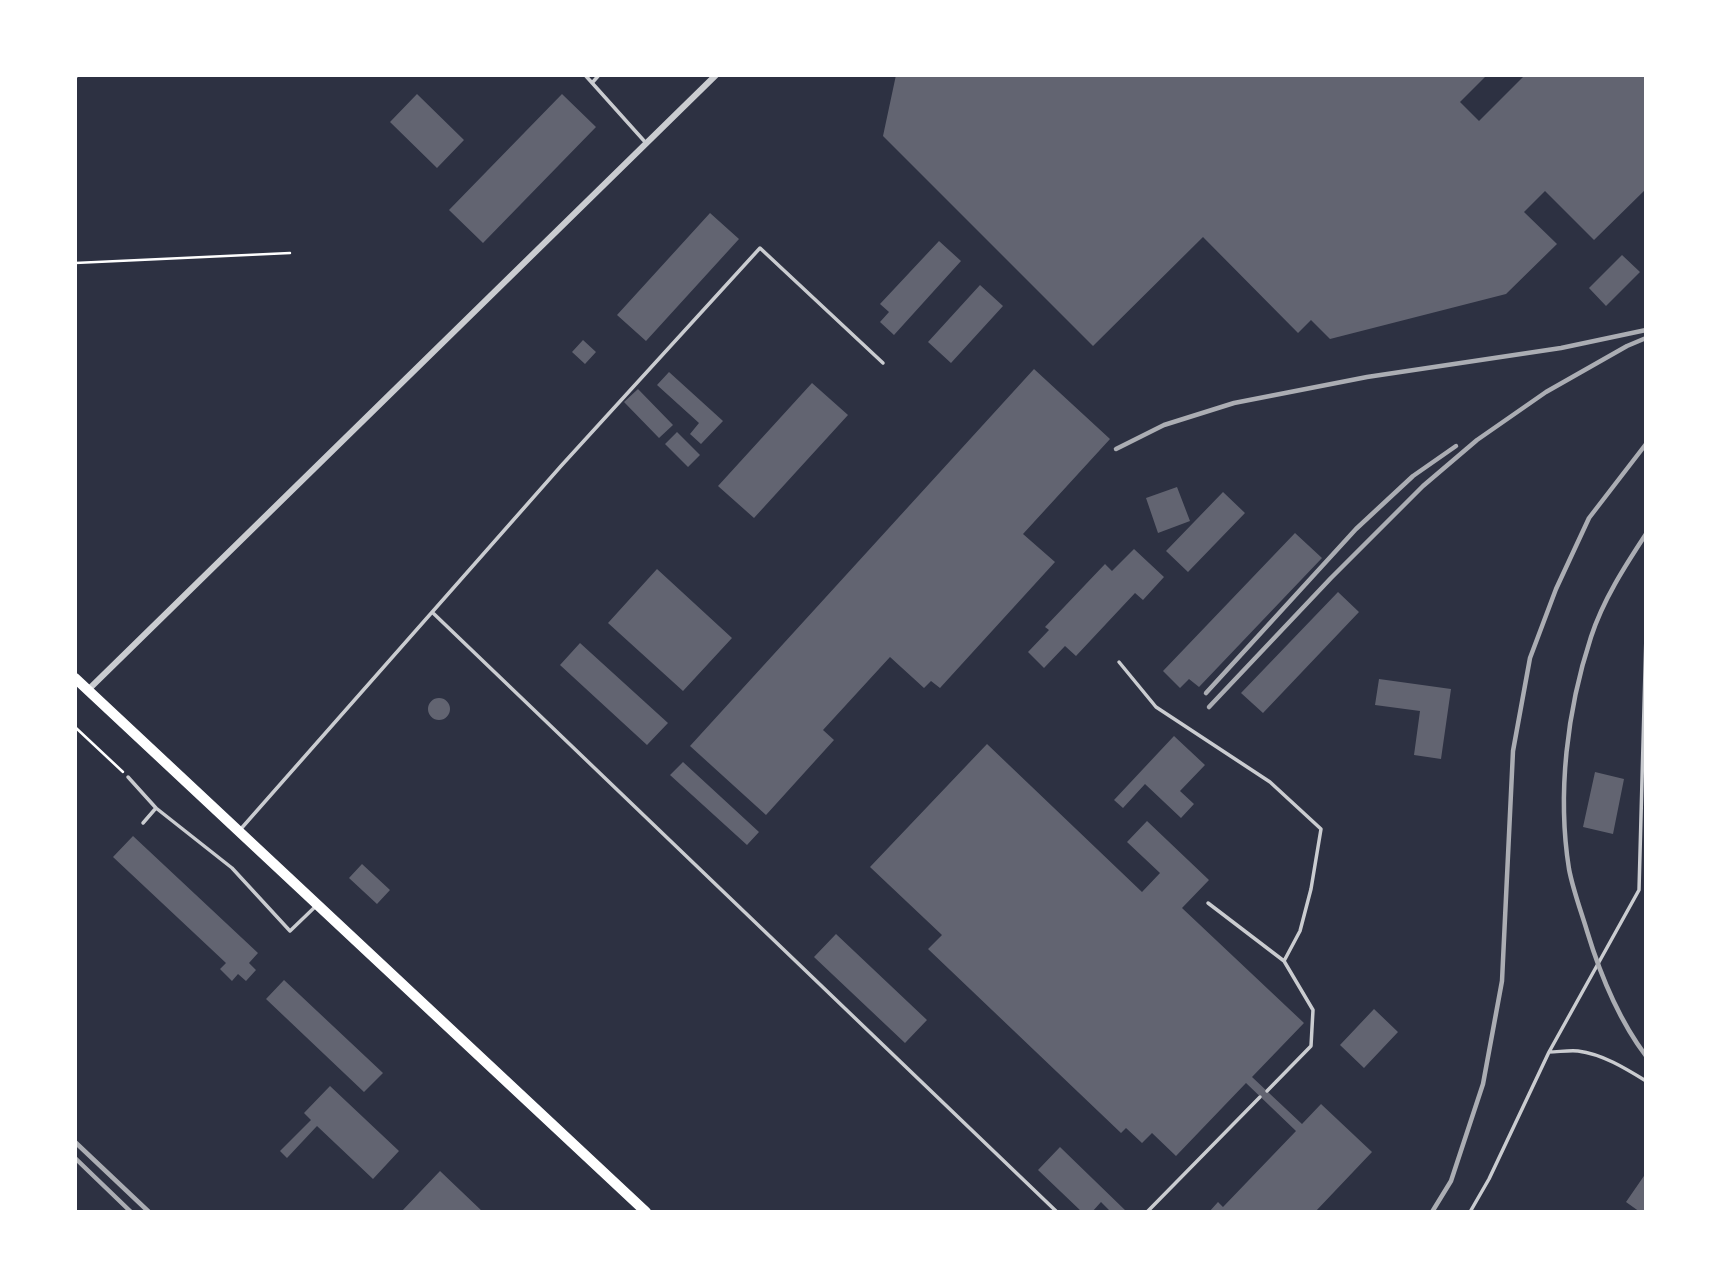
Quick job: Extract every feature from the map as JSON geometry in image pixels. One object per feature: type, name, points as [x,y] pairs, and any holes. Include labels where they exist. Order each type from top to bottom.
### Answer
[{"type":"main road","points":[[75,678],[646,1212]]},
{"type":"street","points":[[89,690],[716,75]]},
{"type":"lane","points":[[585,75],[646,143]]},
{"type":"lane","points":[[592,83],[599,75]]},
{"type":"lane","points":[[238,832],[561,466],[760,248],[883,363]]},
{"type":"lane","points":[[432,612],[1057,1212]]},
{"type":"lane","points":[[1470,1212],[1489,1179],[1549,1052],[1639,890],[1646,634]]},
{"type":"lane","points":[[1119,662],[1156,707],[1270,782],[1321,829],[1311,890],[1300,931],[1284,961]]},
{"type":"lane","points":[[128,777],[156,808],[232,868],[290,931],[318,904]]},
{"type":"lane","points":[[144,823],[156,808]]},
{"type":"lane","points":[[1208,903],[1284,961],[1313,1010],[1311,1046],[1267,1091]]},
{"type":"lane","points":[[1549,1052],[1577,1051],[1600,1057],[1646,1081]]},
{"type":"lane","points":[[1147,1212],[1260,1097]]},
{"type":"path","points":[[75,263],[290,253]]},
{"type":"path","points":[[75,727],[128,777]]},
{"type":"building","points":[[896,75],[1487,75],[1460,102],[1479,121],[1525,75],[1646,75],[1646,189],[1594,240],[1545,191],[1524,212],[1557,244],[1506,294],[1330,339],[1311,320],[1298,333],[1203,237],[1093,346],[883,136]]},
{"type":"building","points":[[417,94],[464,140],[437,168],[390,122]]},
{"type":"building","points":[[562,94],[596,127],[483,243],[449,210]]},
{"type":"building","points":[[710,213],[739,239],[646,341],[617,315]]},
{"type":"building","points":[[939,241],[961,261],[894,335],[880,322],[889,312],[880,304]]},
{"type":"building","points":[[1622,255],[1640,272],[1606,306],[1589,288]]},
{"type":"building","points":[[980,285],[1003,306],[951,363],[928,342]]},
{"type":"building","points":[[583,340],[596,352],[585,364],[572,352]]},
{"type":"building","points":[[1034,369],[1110,439],[1023,534],[1055,562],[940,688],[931,681],[924,688],[890,657],[823,730],[834,740],[766,815],[690,746]]},
{"type":"building","points":[[669,372],[723,421],[701,444],[690,434],[699,423],[657,385]]},
{"type":"building","points":[[812,383],[848,415],[754,518],[718,486]]},
{"type":"building","points":[[638,389],[673,425],[659,438],[624,402]]},
{"type":"building","points":[[677,432],[700,455],[688,467],[665,444]]},
{"type":"building","points":[[1177,487],[1190,521],[1158,533],[1146,498]]},
{"type":"building","points":[[1223,492],[1245,513],[1188,572],[1166,551]]},
{"type":"building","points":[[1295,533],[1322,558],[1199,687],[1189,679],[1180,688],[1163,671]]},
{"type":"building","points":[[1134,549],[1164,577],[1143,600],[1135,593],[1076,656],[1065,646],[1044,668],[1028,652],[1049,630],[1045,627],[1105,564],[1112,571]]},
{"type":"building","points":[[657,569],[732,638],[683,691],[608,623]]},
{"type":"building","points":[[1338,592],[1359,612],[1263,713],[1241,693]]},
{"type":"building","points":[[580,643],[668,723],[647,745],[560,665]]},
{"type":"building","points":[[1379,679],[1451,689],[1441,759],[1414,755],[1420,711],[1375,705]]},
{"type":"building","points":[[439,698],[447,701],[450,709],[447,717],[439,720],[431,717],[428,709],[431,701]]},
{"type":"building","points":[[1174,736],[1205,765],[1180,791],[1194,804],[1181,818],[1145,784],[1123,808],[1114,800]]},
{"type":"building","points":[[987,744],[1142,892],[1160,873],[1127,842],[1147,821],[1209,880],[1182,908],[1304,1023],[1252,1077],[1302,1124],[1321,1104],[1372,1152],[1315,1212],[1209,1212],[1218,1202],[1223,1207],[1296,1131],[1246,1083],[1176,1156],[1152,1133],[1142,1143],[1126,1128],[1121,1133],[928,949],[942,935],[870,867]]},
{"type":"building","points":[[683,762],[759,832],[747,845],[670,775]]},
{"type":"building","points":[[1595,772],[1624,779],[1613,834],[1583,827]]},
{"type":"building","points":[[133,836],[258,953],[249,963],[256,970],[246,981],[238,974],[232,981],[220,969],[226,963],[113,857]]},
{"type":"building","points":[[362,864],[390,890],[377,904],[349,878]]},
{"type":"building","points":[[836,934],[927,1020],[905,1043],[814,957]]},
{"type":"building","points":[[284,980],[383,1073],[364,1092],[266,999]]},
{"type":"building","points":[[1374,1009],[1398,1032],[1364,1068],[1340,1045]]},
{"type":"building","points":[[330,1086],[399,1151],[373,1179],[317,1126],[287,1158],[280,1151],[311,1120],[304,1113]]},
{"type":"building","points":[[1060,1147],[1127,1212],[1111,1212],[1101,1202],[1092,1212],[1082,1212],[1038,1170]]},
{"type":"building","points":[[440,1171],[483,1212],[401,1212]]},
{"type":"building","points":[[1646,1173],[1646,1212],[1640,1212],[1626,1202]]},
{"type":"railway","points":[[1116,449],[1164,425],[1234,403],[1367,377],[1561,348],[1646,330]]},
{"type":"railway","points":[[1209,707],[1423,486],[1477,440],[1546,392],[1646,338]]},
{"type":"railway","points":[[1432,1212],[1451,1181],[1483,1084],[1502,981],[1513,751],[1530,658],[1556,589],[1589,518],[1646,444]]},
{"type":"railway","points":[[1206,693],[1356,529],[1413,476],[1456,446]]},
{"type":"railway","points":[[1646,534],[1608,597],[1591,637],[1570,723],[1564,782],[1566,840],[1575,893],[1604,980],[1619,1012],[1646,1056]]},
{"type":"railway","points":[[75,1142],[149,1212]]},
{"type":"railway","points":[[75,1158],[131,1212]]}]
